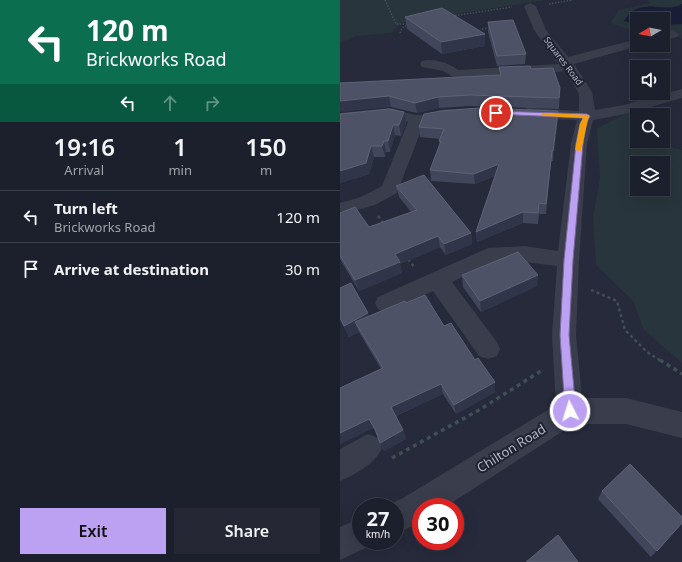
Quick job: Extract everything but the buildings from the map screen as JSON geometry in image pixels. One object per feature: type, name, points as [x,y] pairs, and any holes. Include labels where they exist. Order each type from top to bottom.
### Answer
[{"type":"street","name":"Squares Road","points":[[530,6],[536,24],[580,82],[586,93],[587,116]]},
{"type":"street","points":[[427,64],[447,68],[455,74],[528,71],[566,64],[630,45]]},
{"type":"street","points":[[515,113],[587,116],[626,109],[682,93]]},
{"type":"street","points":[[340,118],[391,113],[417,120],[439,114],[470,112]]},
{"type":"street","points":[[587,116],[583,124],[579,144],[568,260],[564,335],[570,411],[626,411],[682,425]]},
{"type":"street","points":[[340,210],[368,200],[390,189],[417,120]]},
{"type":"street","points":[[386,303],[488,256],[524,254],[568,260]]},
{"type":"street","points":[[432,282],[488,349]]},
{"type":"street","name":"Chilton Road","points":[[404,514],[421,505],[570,411]]},
{"type":"street","points":[[340,466],[378,454]]},
{"type":"street","points":[[340,544],[352,538]]},
{"type":"path","points":[[385,0],[396,24],[409,24],[402,28],[400,33]]},
{"type":"path","points":[[447,17],[503,8],[572,0]]},
{"type":"path","points":[[482,29],[498,28]]},
{"type":"path","points":[[368,200],[386,226]]},
{"type":"path","points":[[404,252],[432,282]]},
{"type":"path","points":[[567,293],[594,290],[617,301],[625,330],[647,352],[682,374]]},
{"type":"path","points":[[378,454],[479,410],[544,369]]},
{"type":"shaded area","points":[[340,0],[545,0],[401,23],[391,33],[356,36],[340,43]]},
{"type":"shaded area","points":[[647,0],[682,0],[682,4],[676,8],[649,6],[639,12],[630,12],[630,17],[624,21],[630,22],[630,30],[610,23],[619,10],[650,3]]},
{"type":"shaded area","points":[[682,24],[682,39],[673,34],[670,35],[670,25]]},
{"type":"shaded area","points":[[628,113],[630,115],[630,148],[670,148],[670,146],[682,150],[682,363],[644,330],[633,301],[596,265],[593,218],[600,178],[597,128]]},
{"type":"water","points":[[682,4],[682,24],[670,25],[670,12],[631,12],[638,8],[644,7],[676,6]]},
{"type":"water","points":[[630,13],[630,22],[624,21]]},
{"type":"slow traffic","points":[[545,114],[587,116],[583,124],[579,150]]},
{"type":"route","points":[[496,113],[587,116],[583,124],[579,144],[568,260],[564,335],[570,411]]}]
